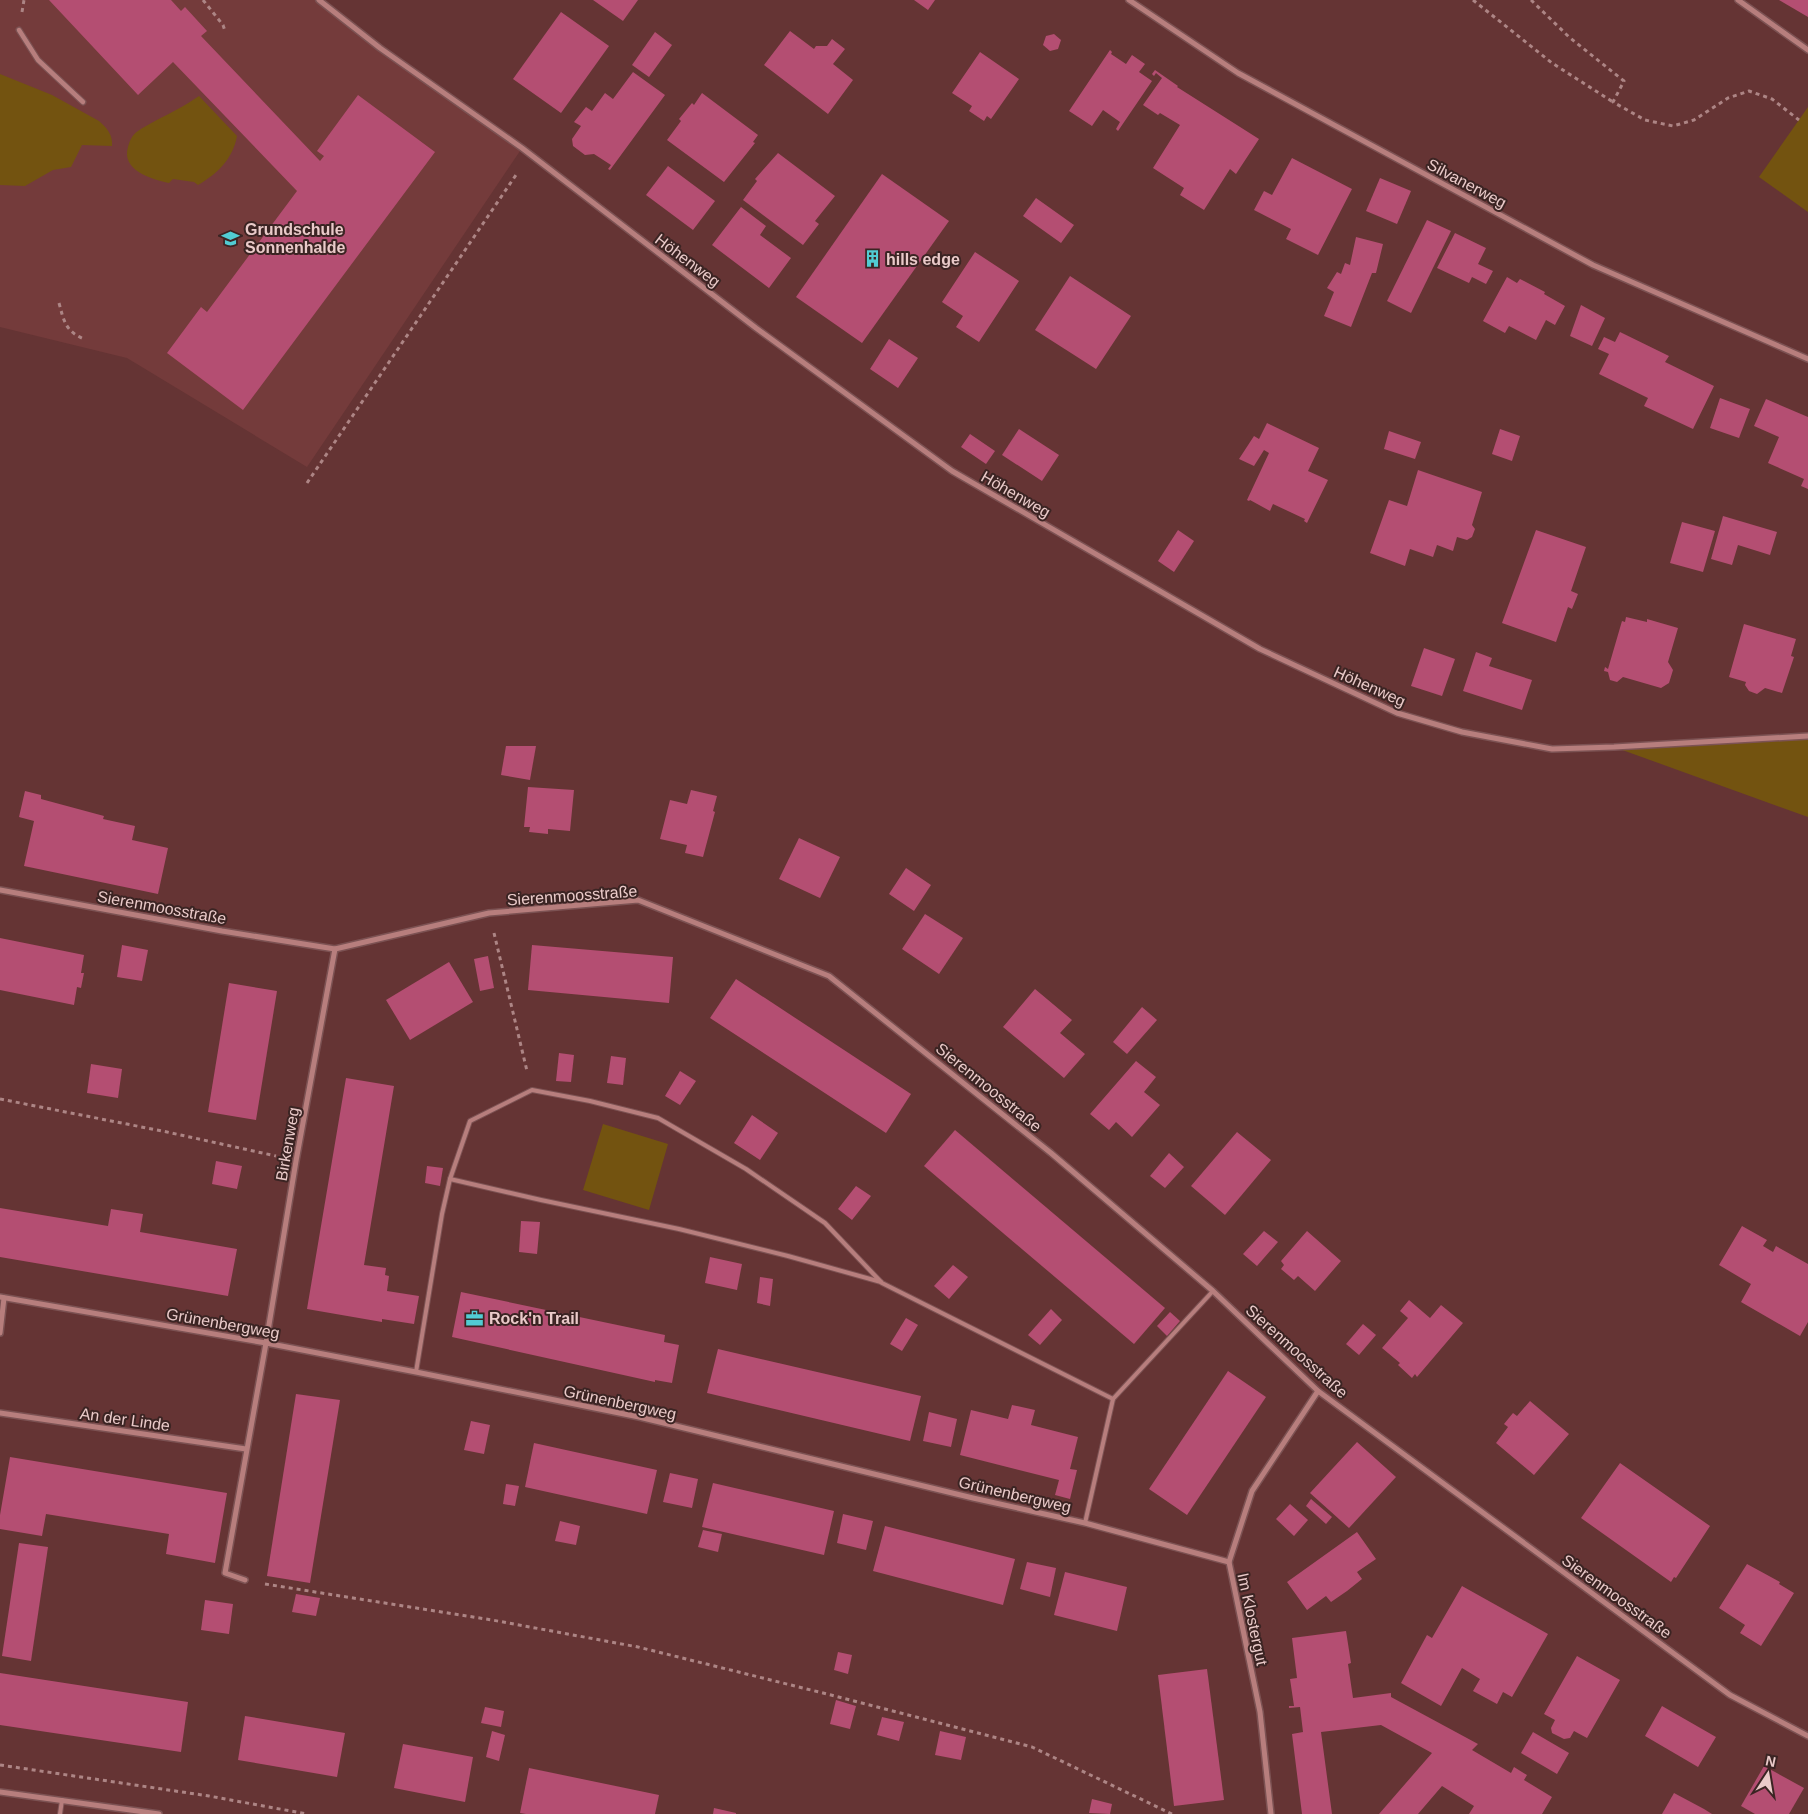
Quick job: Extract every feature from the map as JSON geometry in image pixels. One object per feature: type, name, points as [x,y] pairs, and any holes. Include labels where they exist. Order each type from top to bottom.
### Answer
[{"type":"street","name":"Höhenweg","points":[[319,0],[380,48],[529,155],[756,328],[952,471],[1260,649],[1396,713],[1462,732],[1552,749],[1808,736]]},
{"type":"street","name":"Silvanerweg","points":[[1129,0],[1238,72],[1593,265],[1808,359]]},
{"type":"street","points":[[1738,0],[1808,50]]},
{"type":"street","points":[[19,30],[38,60],[83,102]]},
{"type":"street","name":"Sierenmoosstraße","points":[[0,890],[222,931],[335,949],[489,913],[638,900],[829,976],[1051,1153],[1213,1291],[1318,1391],[1730,1694],[1808,1736]]},
{"type":"street","name":"Birkenweg","points":[[266,1344],[296,1161],[335,949]]},
{"type":"street","points":[[0,1333],[2,1298]]},
{"type":"street","name":"Grünenbergweg","points":[[2,1298],[416,1372],[639,1417],[973,1498],[1085,1523],[1228,1562]]},
{"type":"street","points":[[245,1580],[226,1573],[246,1449],[266,1344]]},
{"type":"street","name":"Im Klostergut","points":[[1271,1814],[1260,1712],[1228,1562],[1252,1491],[1318,1391]]},
{"type":"street","name":"An der Linde","points":[[0,1413],[246,1449]]},
{"type":"street","points":[[0,1792],[158,1814]]},
{"type":"lane","points":[[416,1372],[442,1214],[450,1179],[470,1121],[532,1090],[590,1101],[658,1118],[746,1169],[825,1223],[882,1282]]},
{"type":"lane","points":[[450,1179],[679,1229],[882,1282],[1113,1399]]},
{"type":"lane","points":[[1085,1523],[1113,1399],[1213,1291]]},
{"type":"lane","points":[[60,1814],[62,1800]]},
{"type":"path","points":[[203,0],[223,25],[225,31]]},
{"type":"path","points":[[1473,0],[1552,63],[1613,102],[1646,120],[1673,126],[1694,120],[1728,98],[1749,91],[1772,99],[1799,120]]},
{"type":"path","points":[[1531,0],[1569,37],[1624,82],[1613,102]]},
{"type":"path","points":[[307,483],[529,155]]},
{"type":"path","points":[[59,303],[66,326],[75,335],[84,339]]},
{"type":"path","points":[[489,913],[532,1090]]},
{"type":"path","points":[[0,1098],[167,1132],[296,1161]]},
{"type":"path","points":[[245,1580],[295,1590],[492,1620],[638,1647],[831,1695],[1032,1747],[1172,1814]]},
{"type":"path","points":[[0,1765],[208,1796],[307,1814]]},
{"type":"shaded area","name":"Grundschule Sonnenhalde","points":[[0,0],[319,0],[363,35],[522,148],[307,467],[127,358],[0,327]]},
{"type":"shaded area","points":[[0,74],[52,95],[99,121],[109,132],[112,138],[112,146],[82,145],[71,167],[53,170],[25,186],[0,185]]},
{"type":"shaded area","points":[[199,96],[237,136],[232,152],[218,171],[198,185],[194,182],[173,179],[169,183],[146,176],[133,167],[127,155],[128,147],[134,134]]},
{"type":"shaded area","points":[[1808,107],[1808,212],[1759,177]]},
{"type":"shaded area","points":[[1808,736],[1808,817],[1614,747]]},
{"type":"shaded area","points":[[603,1124],[668,1144],[649,1210],[583,1190]]},
{"type":"building","name":"Grundschule Sonnenhalde","points":[[49,0],[171,0],[181,11],[185,7],[207,31],[201,36],[320,161],[324,156],[317,151],[358,95],[435,152],[243,410],[167,353],[201,307],[207,312],[297,191],[173,62],[138,95]]},
{"type":"building","points":[[593,0],[638,0],[623,21]]},
{"type":"building","points":[[914,0],[935,0],[928,10]]},
{"type":"building","points":[[1779,0],[1808,0],[1808,17]]},
{"type":"building","points":[[561,12],[609,46],[561,113],[513,79]]},
{"type":"building","points":[[790,31],[814,49],[816,46],[827,46],[832,39],[845,49],[833,64],[853,80],[828,114],[764,65]]},
{"type":"building","points":[[655,32],[672,45],[649,77],[632,65]]},
{"type":"building","points":[[1054,34],[1061,40],[1058,49],[1050,51],[1043,45],[1046,36]]},
{"type":"building","points":[[1110,50],[1111,54],[1126,64],[1132,55],[1145,64],[1139,72],[1152,81],[1118,131],[1116,129],[1120,122],[1103,110],[1092,126],[1069,111]]},
{"type":"building","points":[[980,52],[1019,79],[991,119],[987,116],[984,121],[969,111],[972,106],[952,93]]},
{"type":"building","points":[[1155,70],[1177,87],[1259,139],[1236,174],[1230,169],[1204,210],[1180,195],[1184,188],[1153,168],[1180,125],[1160,113],[1158,115],[1143,105],[1162,78],[1156,73],[1154,76],[1152,74]]},
{"type":"building","points":[[633,72],[665,95],[610,170],[608,169],[611,165],[594,154],[585,155],[573,146],[572,139],[581,126],[574,122],[586,107],[592,111],[605,93],[613,99]]},
{"type":"building","points":[[702,93],[758,135],[753,142],[755,143],[724,182],[667,140],[681,121],[679,119],[692,103],[694,105]]},
{"type":"building","points":[[778,153],[835,196],[815,221],[819,224],[803,245],[743,200],[757,181],[755,179]]},
{"type":"building","points":[[1292,158],[1352,189],[1318,255],[1286,239],[1291,229],[1254,210],[1264,191],[1272,195]]},
{"type":"building","points":[[668,166],[715,201],[693,230],[646,195]]},
{"type":"building","name":"hills edge","points":[[882,174],[949,221],[862,343],[796,297]]},
{"type":"building","points":[[1380,178],[1411,191],[1397,224],[1366,211]]},
{"type":"building","points":[[1036,198],[1074,225],[1061,243],[1023,216]]},
{"type":"building","points":[[741,207],[766,226],[760,235],[791,258],[769,288],[712,245]]},
{"type":"building","points":[[1427,220],[1451,231],[1411,313],[1387,301]]},
{"type":"building","points":[[1455,233],[1486,248],[1478,264],[1493,271],[1486,284],[1472,277],[1469,283],[1437,268]]},
{"type":"building","points":[[1356,237],[1383,244],[1376,273],[1372,273],[1351,327],[1324,316],[1334,292],[1327,288],[1337,272],[1341,274],[1345,263],[1350,265]]},
{"type":"building","points":[[975,252],[1019,281],[979,342],[956,327],[963,316],[942,302]]},
{"type":"building","points":[[1070,276],[1131,316],[1096,369],[1035,330]]},
{"type":"building","points":[[1507,277],[1517,283],[1520,279],[1545,292],[1544,294],[1565,306],[1555,325],[1546,320],[1536,340],[1509,326],[1505,333],[1483,321]]},
{"type":"building","points":[[1581,305],[1605,318],[1592,346],[1570,336]]},
{"type":"building","points":[[1620,332],[1669,356],[1665,362],[1714,386],[1693,429],[1644,406],[1648,398],[1599,374],[1609,354],[1598,349],[1604,337],[1615,342]]},
{"type":"building","points":[[889,339],[918,358],[898,388],[870,369]]},
{"type":"building","points":[[1720,398],[1750,409],[1739,438],[1710,428]]},
{"type":"building","points":[[1766,399],[1808,417],[1808,489],[1801,486],[1804,479],[1768,463],[1779,437],[1754,426]]},
{"type":"building","points":[[1267,423],[1319,448],[1308,471],[1328,480],[1307,523],[1304,521],[1305,519],[1273,504],[1270,511],[1247,500],[1269,453],[1264,450],[1254,466],[1239,459],[1254,436],[1259,439]]},
{"type":"building","points":[[1019,429],[1059,455],[1042,481],[1002,455]]},
{"type":"building","points":[[1500,429],[1520,436],[1512,461],[1492,454]]},
{"type":"building","points":[[1389,431],[1421,442],[1415,459],[1384,449]]},
{"type":"building","points":[[970,434],[995,451],[986,464],[961,447]]},
{"type":"building","points":[[1418,470],[1482,492],[1472,525],[1475,529],[1472,537],[1467,540],[1457,537],[1453,551],[1437,545],[1433,557],[1410,549],[1405,566],[1370,553],[1389,500],[1407,506]]},
{"type":"building","points":[[1723,516],[1777,532],[1770,555],[1738,545],[1732,565],[1711,559]]},
{"type":"building","points":[[1682,522],[1715,531],[1703,572],[1670,563]]},
{"type":"building","points":[[1178,530],[1194,541],[1174,572],[1158,561]]},
{"type":"building","points":[[1536,530],[1586,547],[1571,591],[1578,594],[1572,609],[1568,607],[1556,642],[1502,623]]},
{"type":"building","points":[[1626,617],[1647,622],[1647,619],[1678,628],[1668,662],[1673,670],[1669,683],[1661,688],[1623,677],[1617,682],[1610,680],[1608,672],[1604,671],[1605,667],[1608,669],[1622,621],[1625,622]]},
{"type":"building","points":[[1744,624],[1796,639],[1791,656],[1794,657],[1782,693],[1765,688],[1757,694],[1749,691],[1745,685],[1746,682],[1729,677]]},
{"type":"building","points":[[1424,648],[1455,659],[1442,696],[1411,686]]},
{"type":"building","points":[[1476,652],[1492,658],[1489,666],[1532,680],[1522,710],[1463,691]]},
{"type":"building","points":[[506,746],[536,746],[530,780],[501,775]]},
{"type":"building","points":[[528,787],[574,790],[570,831],[548,829],[548,834],[529,832],[530,827],[524,827]]},
{"type":"building","points":[[691,790],[717,796],[713,811],[715,812],[703,857],[685,853],[687,845],[660,839],[670,800],[687,804]]},
{"type":"building","points":[[25,791],[41,795],[41,799],[104,816],[103,819],[135,826],[132,840],[168,848],[158,894],[24,866],[34,821],[19,817]]},
{"type":"building","points":[[799,838],[840,857],[820,898],[779,879]]},
{"type":"building","points":[[906,868],[931,885],[914,911],[889,894]]},
{"type":"building","points":[[925,914],[963,938],[939,974],[902,949]]},
{"type":"building","points":[[0,938],[84,955],[81,973],[84,973],[81,988],[77,987],[74,1005],[0,990]]},
{"type":"building","points":[[122,945],[148,950],[142,981],[117,977]]},
{"type":"building","points":[[532,945],[673,957],[669,1003],[528,990]]},
{"type":"building","points":[[488,956],[494,988],[480,991],[474,959]]},
{"type":"building","points":[[449,962],[473,1002],[410,1040],[386,1000]]},
{"type":"building","points":[[736,979],[911,1094],[886,1133],[710,1018]]},
{"type":"building","points":[[229,983],[277,991],[256,1120],[208,1112]]},
{"type":"building","points":[[1035,989],[1072,1020],[1060,1033],[1085,1054],[1064,1078],[1003,1027]]},
{"type":"building","points":[[1142,1007],[1157,1020],[1127,1054],[1113,1042]]},
{"type":"building","points":[[559,1053],[574,1055],[571,1082],[556,1081]]},
{"type":"building","points":[[611,1056],[626,1058],[623,1085],[607,1083]]},
{"type":"building","points":[[1136,1061],[1156,1077],[1144,1092],[1160,1105],[1132,1137],[1116,1122],[1109,1130],[1090,1114]]},
{"type":"building","points":[[91,1064],[122,1069],[118,1098],[87,1093]]},
{"type":"building","points":[[680,1071],[696,1081],[680,1105],[665,1096]]},
{"type":"building","points":[[346,1078],[394,1086],[364,1265],[386,1268],[385,1275],[389,1276],[387,1291],[419,1296],[414,1324],[382,1319],[382,1322],[307,1309]]},
{"type":"building","points":[[752,1115],[778,1133],[760,1160],[734,1143]]},
{"type":"building","points":[[955,1130],[1165,1308],[1134,1344],[924,1166]]},
{"type":"building","points":[[1237,1132],[1271,1160],[1225,1215],[1191,1186]]},
{"type":"building","points":[[1169,1153],[1184,1167],[1165,1188],[1150,1176]]},
{"type":"building","points":[[216,1161],[242,1166],[237,1189],[212,1184]]},
{"type":"building","points":[[427,1166],[443,1168],[440,1186],[425,1183]]},
{"type":"building","points":[[856,1186],[871,1196],[852,1220],[838,1209]]},
{"type":"building","points":[[0,1208],[108,1226],[111,1209],[143,1214],[140,1232],[237,1249],[228,1296],[0,1257]]},
{"type":"building","points":[[521,1221],[540,1222],[537,1254],[519,1252]]},
{"type":"building","points":[[1742,1226],[1767,1240],[1763,1246],[1773,1252],[1776,1246],[1808,1264],[1808,1322],[1800,1336],[1741,1302],[1751,1284],[1719,1265]]},
{"type":"building","points":[[1264,1231],[1278,1242],[1257,1266],[1243,1254]]},
{"type":"building","points":[[1307,1231],[1341,1261],[1315,1291],[1298,1276],[1294,1280],[1281,1269],[1284,1265],[1281,1261]]},
{"type":"building","points":[[710,1257],[742,1264],[737,1290],[705,1283]]},
{"type":"building","points":[[953,1265],[968,1277],[949,1299],[934,1286]]},
{"type":"building","points":[[760,1277],[773,1279],[770,1306],[757,1303]]},
{"type":"building","points":[[461,1292],[665,1335],[664,1342],[679,1345],[672,1383],[655,1380],[655,1382],[452,1337]]},
{"type":"building","points":[[1409,1300],[1430,1318],[1441,1305],[1463,1323],[1417,1377],[1415,1374],[1412,1378],[1398,1365],[1400,1363],[1382,1348],[1408,1318],[1400,1311]]},
{"type":"building","points":[[1051,1309],[1062,1320],[1040,1345],[1028,1335]]},
{"type":"building","points":[[1170,1312],[1180,1321],[1167,1336],[1157,1326]]},
{"type":"building","points":[[906,1318],[918,1325],[902,1351],[890,1344]]},
{"type":"building","points":[[1363,1324],[1376,1335],[1359,1355],[1346,1344]]},
{"type":"building","points":[[718,1349],[921,1396],[910,1441],[707,1393]]},
{"type":"building","points":[[1228,1371],[1266,1397],[1187,1515],[1149,1489]]},
{"type":"building","points":[[296,1394],[340,1400],[310,1583],[267,1576]]},
{"type":"building","points":[[1530,1401],[1569,1434],[1534,1475],[1496,1443],[1508,1427],[1504,1424],[1513,1413],[1517,1416]]},
{"type":"building","points":[[1012,1405],[1035,1410],[1031,1425],[1078,1437],[1070,1469],[1077,1470],[1070,1499],[1055,1495],[1059,1480],[960,1455],[971,1410],[1008,1419]]},
{"type":"building","points":[[929,1412],[957,1419],[951,1447],[923,1441]]},
{"type":"building","points":[[471,1421],[490,1425],[484,1454],[464,1450]]},
{"type":"building","points":[[1357,1442],[1396,1477],[1349,1528],[1310,1493]]},
{"type":"building","points":[[534,1443],[657,1470],[647,1514],[525,1487]]},
{"type":"building","points":[[10,1457],[227,1493],[215,1563],[166,1554],[169,1534],[46,1514],[42,1536],[0,1529],[0,1515]]},
{"type":"building","points":[[1620,1463],[1710,1526],[1676,1578],[1674,1577],[1671,1582],[1581,1518]]},
{"type":"building","points":[[670,1473],[698,1479],[692,1508],[663,1502]]},
{"type":"building","points":[[713,1483],[834,1511],[824,1555],[702,1527]]},
{"type":"building","points":[[506,1484],[519,1486],[515,1506],[503,1504]]},
{"type":"building","points":[[1311,1499],[1332,1517],[1326,1524],[1306,1506]]},
{"type":"building","points":[[1290,1504],[1308,1520],[1294,1536],[1276,1519]]},
{"type":"building","points":[[843,1514],[873,1521],[866,1550],[837,1543]]},
{"type":"building","points":[[560,1521],[580,1526],[576,1545],[555,1541]]},
{"type":"building","points":[[885,1526],[1015,1559],[1003,1605],[873,1571]]},
{"type":"building","points":[[703,1530],[722,1534],[718,1552],[698,1547]]},
{"type":"building","points":[[1357,1532],[1376,1559],[1357,1572],[1362,1579],[1347,1591],[1331,1602],[1326,1596],[1307,1610],[1287,1582]]},
{"type":"building","points":[[19,1543],[48,1547],[31,1661],[2,1656]]},
{"type":"building","points":[[1027,1562],[1056,1568],[1050,1597],[1020,1589]]},
{"type":"building","points":[[1747,1564],[1780,1582],[1779,1584],[1794,1593],[1761,1646],[1740,1633],[1745,1625],[1719,1608]]},
{"type":"building","points":[[1065,1572],[1127,1587],[1117,1631],[1054,1615]]},
{"type":"building","points":[[1462,1586],[1548,1634],[1512,1697],[1503,1692],[1497,1704],[1473,1691],[1480,1679],[1462,1668],[1441,1706],[1401,1683],[1427,1635],[1432,1638]]},
{"type":"building","points":[[296,1594],[320,1598],[316,1616],[292,1612]]},
{"type":"building","points":[[205,1600],[233,1604],[229,1634],[201,1630]]},
{"type":"building","points":[[1346,1631],[1351,1663],[1348,1664],[1353,1698],[1391,1693],[1391,1697],[1478,1744],[1472,1750],[1511,1773],[1514,1767],[1527,1775],[1524,1780],[1552,1797],[1542,1814],[1469,1814],[1474,1806],[1442,1786],[1418,1814],[1379,1814],[1432,1753],[1381,1725],[1321,1732],[1332,1814],[1302,1814],[1292,1734],[1303,1732],[1300,1707],[1289,1708],[1289,1706],[1294,1706],[1290,1679],[1297,1678],[1292,1638]]},
{"type":"building","points":[[838,1652],[852,1655],[848,1674],[834,1670]]},
{"type":"building","points":[[1577,1656],[1620,1680],[1587,1738],[1574,1731],[1570,1738],[1564,1739],[1552,1733],[1551,1728],[1555,1720],[1544,1714]]},
{"type":"building","points":[[1207,1669],[1224,1800],[1174,1806],[1158,1675]]},
{"type":"building","points":[[0,1673],[188,1702],[181,1752],[0,1725]]},
{"type":"building","points":[[836,1700],[856,1706],[850,1729],[830,1724]]},
{"type":"building","points":[[1662,1706],[1716,1737],[1698,1767],[1645,1736]]},
{"type":"building","points":[[485,1707],[504,1711],[501,1727],[481,1723]]},
{"type":"building","points":[[245,1716],[345,1733],[337,1777],[238,1760]]},
{"type":"building","points":[[882,1717],[904,1722],[899,1741],[877,1735]]},
{"type":"building","points":[[492,1731],[505,1735],[499,1761],[486,1757]]},
{"type":"building","points":[[940,1731],[966,1737],[961,1760],[935,1755]]},
{"type":"building","points":[[1533,1732],[1569,1753],[1557,1774],[1521,1753]]},
{"type":"building","points":[[403,1744],[473,1757],[465,1802],[394,1788]]},
{"type":"building","points":[[1764,1766],[1804,1788],[1789,1814],[1755,1814],[1741,1806]]},
{"type":"building","points":[[529,1768],[659,1795],[655,1814],[520,1813]]},
{"type":"building","points":[[1674,1793],[1704,1809],[1712,1814],[1662,1814]]},
{"type":"building","points":[[1092,1799],[1112,1804],[1110,1814],[1089,1813]]},
{"type":"building","points":[[714,1808],[736,1813],[736,1814],[713,1814]]},
{"type":"place","name":"Grundschule Sonnenhalde","points":[[231,238]]},
{"type":"place","name":"hills edge","points":[[872,259]]},
{"type":"place","name":"Rock'n Trail","points":[[475,1318]]}]
